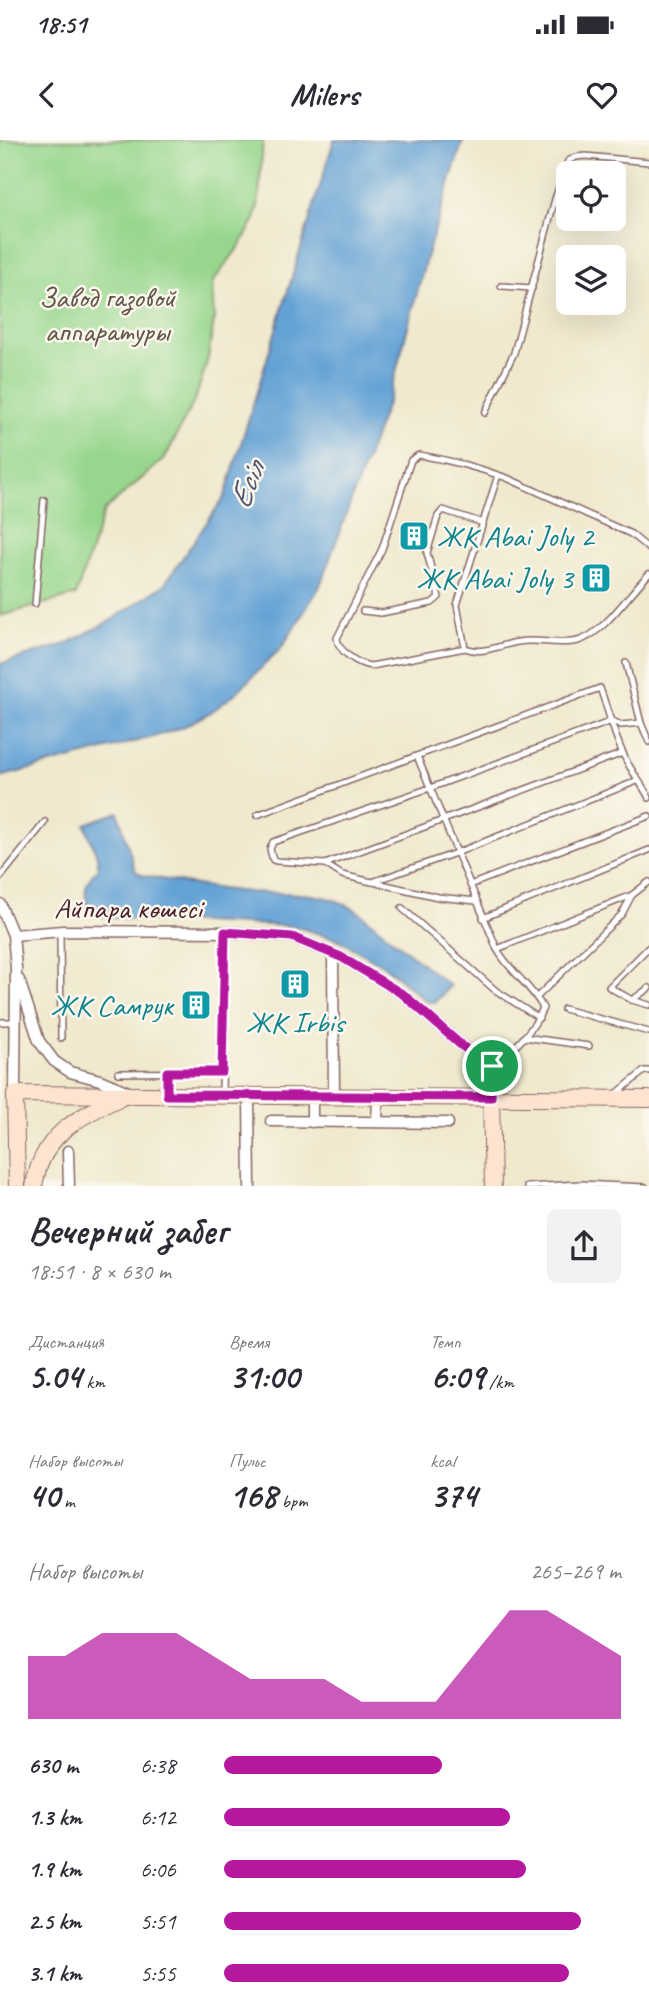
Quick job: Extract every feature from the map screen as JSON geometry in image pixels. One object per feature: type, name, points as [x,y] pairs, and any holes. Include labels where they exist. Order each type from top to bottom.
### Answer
[{"type":"street","points":[[0,904],[13,935],[16,968],[14,1022],[17,1186]]},
{"type":"street","name":"Айпара көшесі","points":[[13,935],[60,931],[225,932],[292,937],[333,954],[404,995],[462,1046],[492,1066]]},
{"type":"street","points":[[333,954],[334,1096]]},
{"type":"street","points":[[16,968],[31,1020],[48,1055],[70,1072],[100,1080],[130,1095]]},
{"type":"street","points":[[492,1066],[492,1186]]},
{"type":"street","points":[[15,1094],[649,1099]]},
{"type":"street","points":[[34,1186],[43,1154],[55,1136],[72,1123],[130,1095]]},
{"type":"street","points":[[249,1096],[250,1186]]},
{"type":"street","points":[[312,1096],[313,1122]]},
{"type":"street","points":[[377,1122],[378,1097]]},
{"type":"street","points":[[271,1121],[449,1123]]},
{"type":"street","points":[[68,1151],[69,1186]]},
{"type":"lane","points":[[485,413],[514,353],[555,199],[568,161],[586,156],[649,162]]},
{"type":"lane","points":[[501,286],[532,288]]},
{"type":"lane","points":[[649,549],[631,534],[498,475],[419,454],[411,460],[382,549],[337,638],[337,644],[341,650],[364,665],[371,666],[465,648],[477,652],[520,641],[579,641],[606,621],[649,574]]},
{"type":"lane","points":[[465,648],[457,605],[498,475]]},
{"type":"lane","points":[[35,604],[44,500]]},
{"type":"lane","points":[[363,611],[380,613],[432,603],[439,597],[427,553],[438,516],[443,510],[483,523]]},
{"type":"lane","points":[[626,663],[641,723],[649,742]]},
{"type":"lane","points":[[257,814],[600,688],[622,753],[649,799]]},
{"type":"lane","points":[[622,753],[325,864],[295,864],[273,860],[273,842],[612,721],[621,724],[641,723]]},
{"type":"lane","points":[[418,756],[497,949],[504,962],[543,1007],[539,1018],[524,1037],[492,1066]]},
{"type":"lane","points":[[372,882],[456,853],[637,781]]},
{"type":"lane","points":[[470,885],[649,816]]},
{"type":"lane","points":[[0,878],[45,822]]},
{"type":"lane","points":[[483,918],[649,850]]},
{"type":"lane","points":[[325,864],[342,875],[438,897],[476,901]]},
{"type":"lane","points":[[497,949],[632,895],[649,882]]},
{"type":"lane","points":[[537,997],[622,914],[632,895]]},
{"type":"lane","points":[[402,908],[495,990],[539,1018]]},
{"type":"lane","points":[[60,931],[61,1038]]},
{"type":"lane","points":[[222,1096],[225,932]]},
{"type":"lane","points":[[649,947],[609,987],[632,1000],[649,1005]]},
{"type":"lane","points":[[632,1000],[649,988]]},
{"type":"lane","points":[[564,1009],[649,1032]]},
{"type":"lane","points":[[0,1022],[14,1022]]},
{"type":"lane","points":[[524,1037],[589,1045]]},
{"type":"lane","points":[[611,1098],[644,1071],[649,1071]]},
{"type":"lane","points":[[167,1072],[167,1095]]},
{"type":"lane","points":[[118,1073],[222,1072]]},
{"type":"lane","points":[[527,1186],[645,1186]]},
{"type":"green space","name":"Завод газовой аппаратуры","points":[[0,140],[263,140],[255,219],[241,244],[212,283],[214,320],[208,358],[196,397],[165,458],[104,511],[76,595],[0,616]]},
{"type":"water","name":"Есіл","points":[[334,140],[463,140],[427,255],[389,398],[319,588],[282,647],[235,694],[211,712],[183,727],[153,737],[0,777],[0,664],[66,644],[110,621],[164,585],[225,496]]},
{"type":"water","points":[[118,812],[135,870],[141,875],[235,891],[291,893],[331,899],[356,910],[450,986],[435,1002],[427,1002],[386,967],[337,939],[293,926],[114,918],[90,914],[86,901],[87,884],[98,869],[97,856],[85,824]]},
{"type":"place","name":"ЖК Abai Joly 2","points":[[414,536]]},
{"type":"place","name":"ЖК Abai Joly 3","points":[[596,578]]},
{"type":"place","name":"ЖК Irbis","points":[[295,984]]},
{"type":"place","name":"ЖК Самрук","points":[[196,1005]]},
{"type":"route","points":[[225,932],[292,937],[341,957],[404,995],[462,1046],[492,1066],[491,1097],[167,1095],[167,1072],[222,1072],[225,932]]}]
